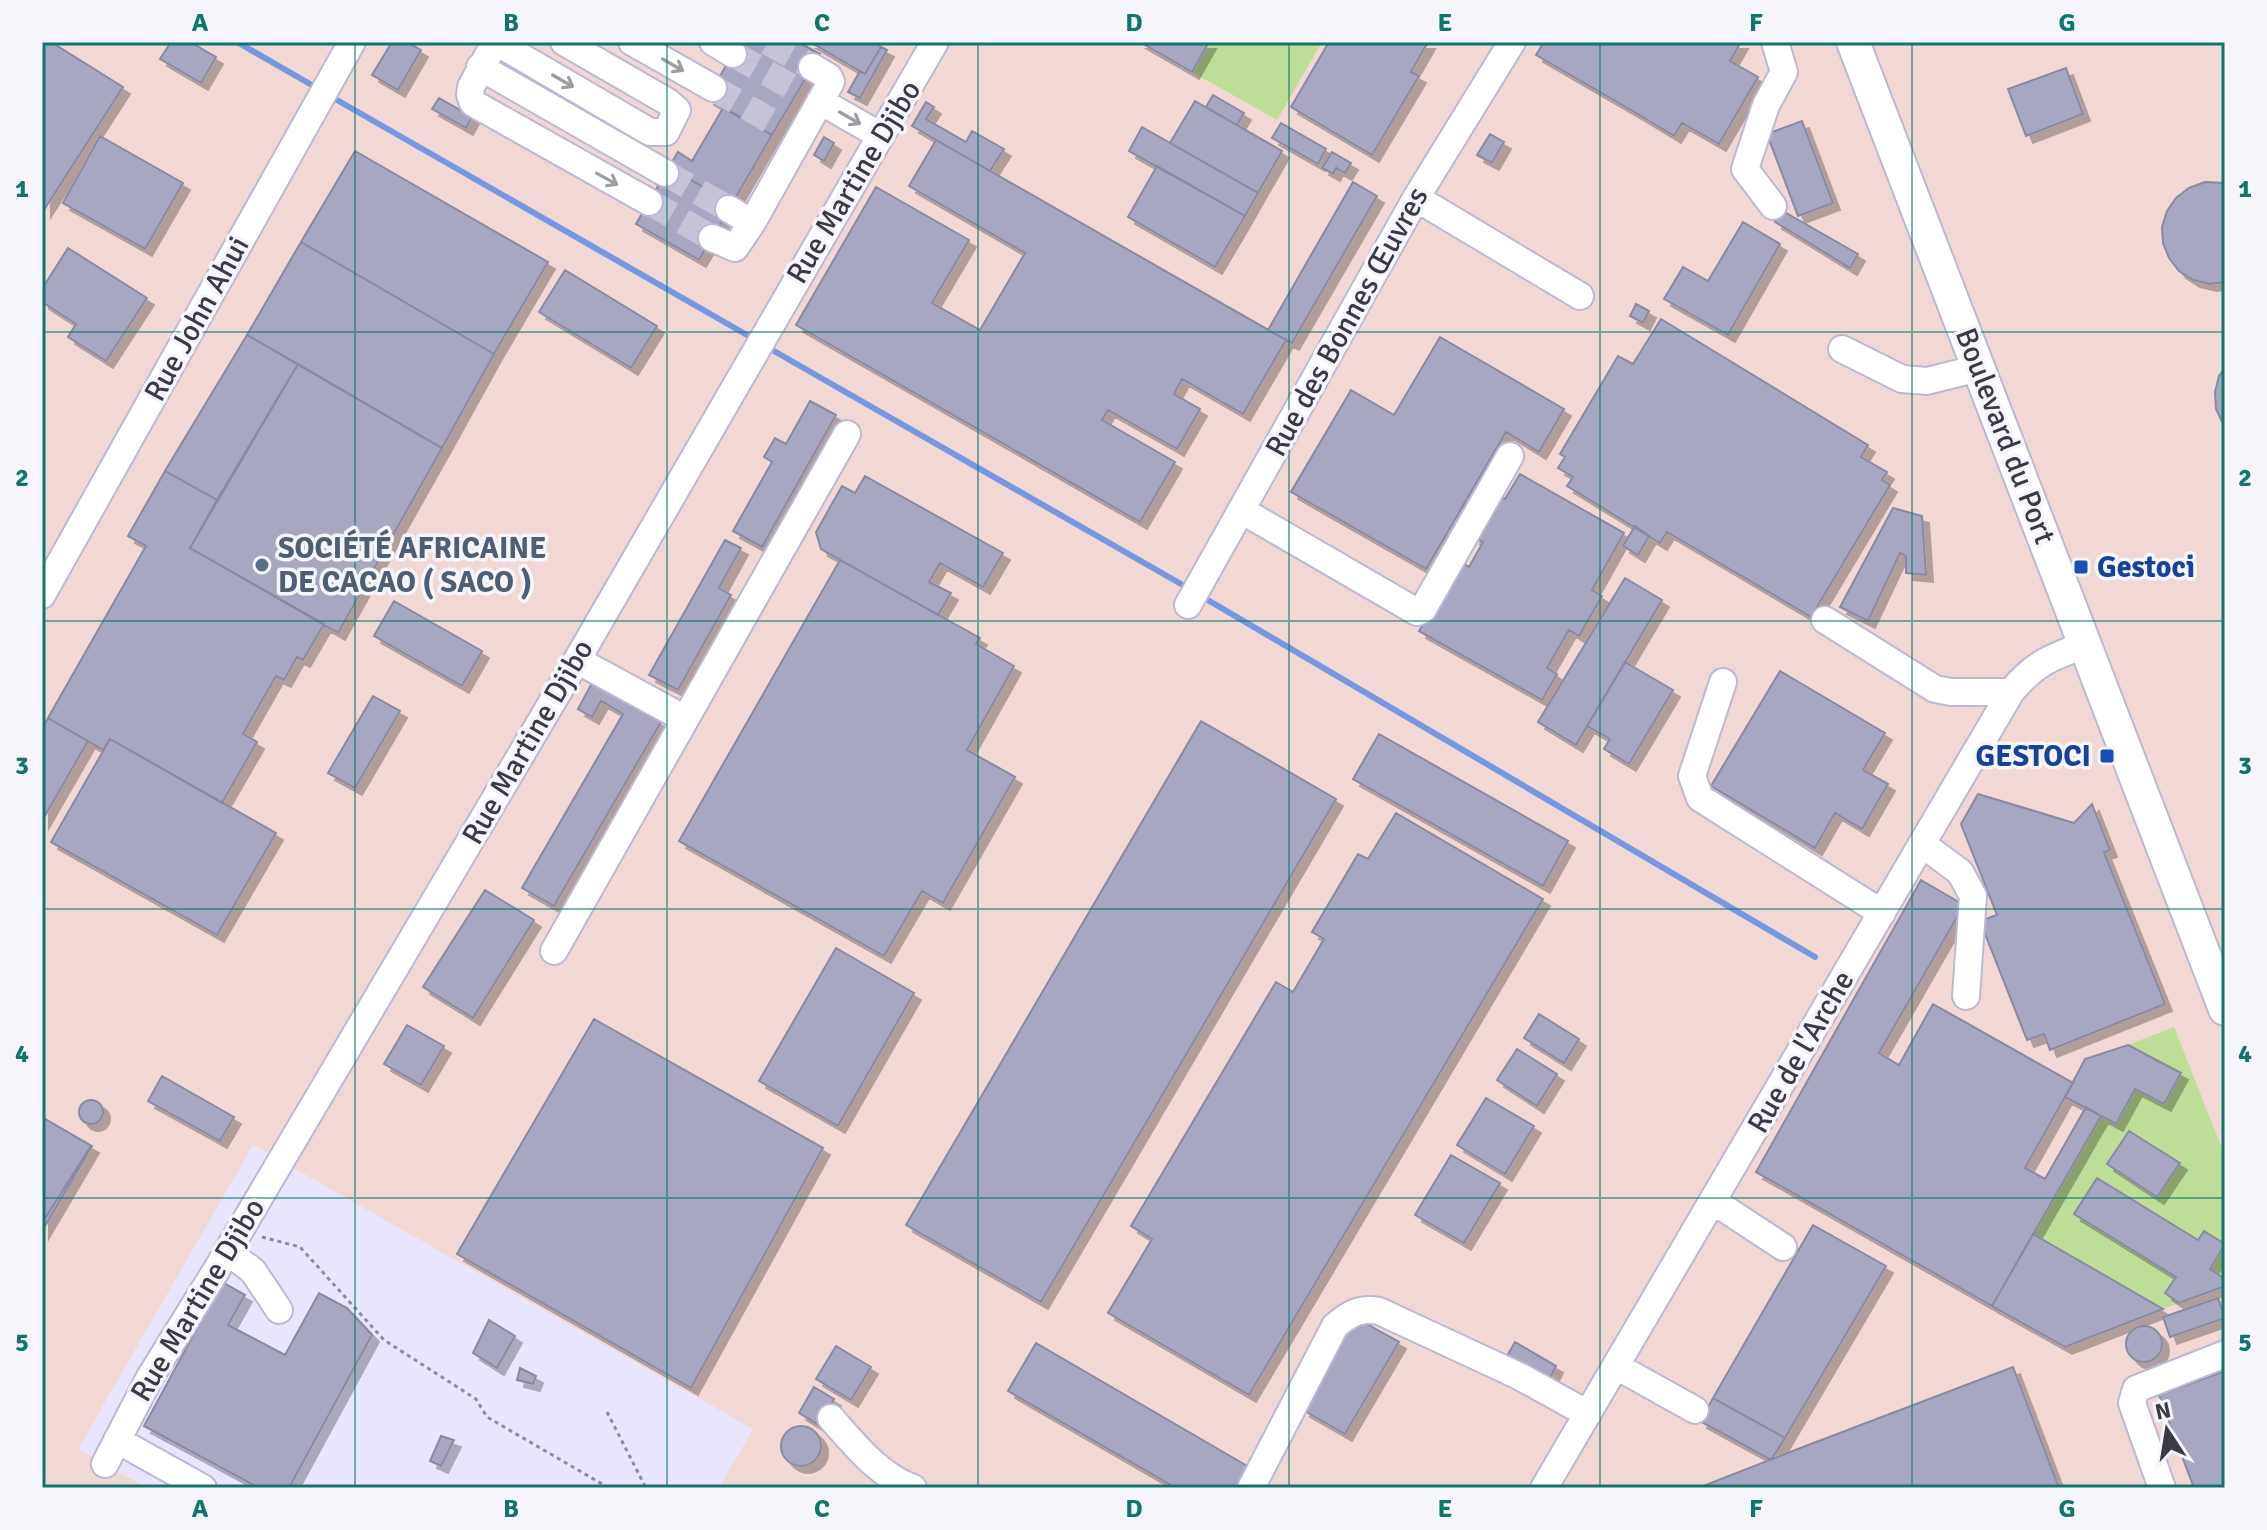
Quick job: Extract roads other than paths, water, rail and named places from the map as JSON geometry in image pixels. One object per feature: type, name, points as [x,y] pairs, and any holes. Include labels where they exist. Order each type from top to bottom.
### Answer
[{"type":"main road","name":"Boulevard du Port","points":[[1853,42],[2225,1009]]},
{"type":"street","points":[[564,42],[668,102],[677,110],[666,132],[650,132],[495,42],[480,67],[470,95],[473,103],[649,202]]},
{"type":"street","points":[[632,42],[713,88]]},
{"type":"street","name":"Rue Martine Djibo","points":[[105,1464],[150,1377],[577,660],[935,42]]},
{"type":"street","name":"Rue des Bonnes Œuvres","points":[[1188,605],[1416,198],[1512,42]]},
{"type":"street","points":[[1773,206],[1745,169],[1766,105],[1784,72],[1775,42]]},
{"type":"street","name":"Rue John Ahui","points":[[42,595],[346,52]]},
{"type":"street","points":[[480,67],[665,173]]},
{"type":"street","points":[[723,243],[752,223],[789,131],[813,98],[832,79],[812,67]]},
{"type":"street","points":[[813,98],[881,136]]},
{"type":"street","points":[[1416,198],[1580,296]]},
{"type":"street","points":[[729,209],[752,223]]},
{"type":"street","points":[[1842,349],[1902,379],[1927,381],[1979,368]]},
{"type":"street","points":[[554,951],[847,434]]},
{"type":"street","points":[[1241,510],[1414,612],[1419,612],[1510,456]]},
{"type":"street","points":[[1825,620],[1935,689],[2011,692]]},
{"type":"street","name":"Rue de l'Arche","points":[[1544,1488],[2011,692],[2031,669],[2084,645]]},
{"type":"street","points":[[577,660],[685,719]]},
{"type":"street","points":[[1723,682],[1692,776],[1700,798],[1882,913]]},
{"type":"street","points":[[1922,844],[1960,872],[1973,896],[1966,996]]},
{"type":"street","points":[[1713,1201],[1783,1247]]},
{"type":"street","points":[[233,1241],[279,1310]]},
{"type":"street","points":[[1251,1488],[1335,1326],[1360,1310],[1379,1311],[1519,1376],[1588,1414]]},
{"type":"street","points":[[2162,1488],[2132,1403],[2132,1395],[2136,1389],[2225,1354]]},
{"type":"street","points":[[1616,1366],[1695,1410]]},
{"type":"street","points":[[831,1418],[865,1457],[898,1483],[913,1488]]},
{"type":"street","points":[[117,1440],[203,1488]]},
{"type":"waterway","points":[[237,42],[317,88]]},
{"type":"waterway","points":[[330,96],[754,339]]},
{"type":"waterway","points":[[767,347],[1188,588]]},
{"type":"waterway","points":[[1201,596],[1815,957]]},
{"type":"tunnel","points":[[768,42],[812,67]]},
{"type":"tunnel","points":[[733,54],[799,91]]},
{"type":"tunnel","points":[[713,88],[778,125]]},
{"type":"tunnel","points":[[665,173],[729,209]]},
{"type":"tunnel","points":[[649,202],[712,238]]},
{"type":"place","name":"SOCIÉTÉ AFRICAINE DE CACAO ( SACO )","points":[[262,565]]},
{"type":"place","name":"Gestoci","points":[[2081,567]]},
{"type":"place","name":"GESTOCI","points":[[2107,756]]}]
